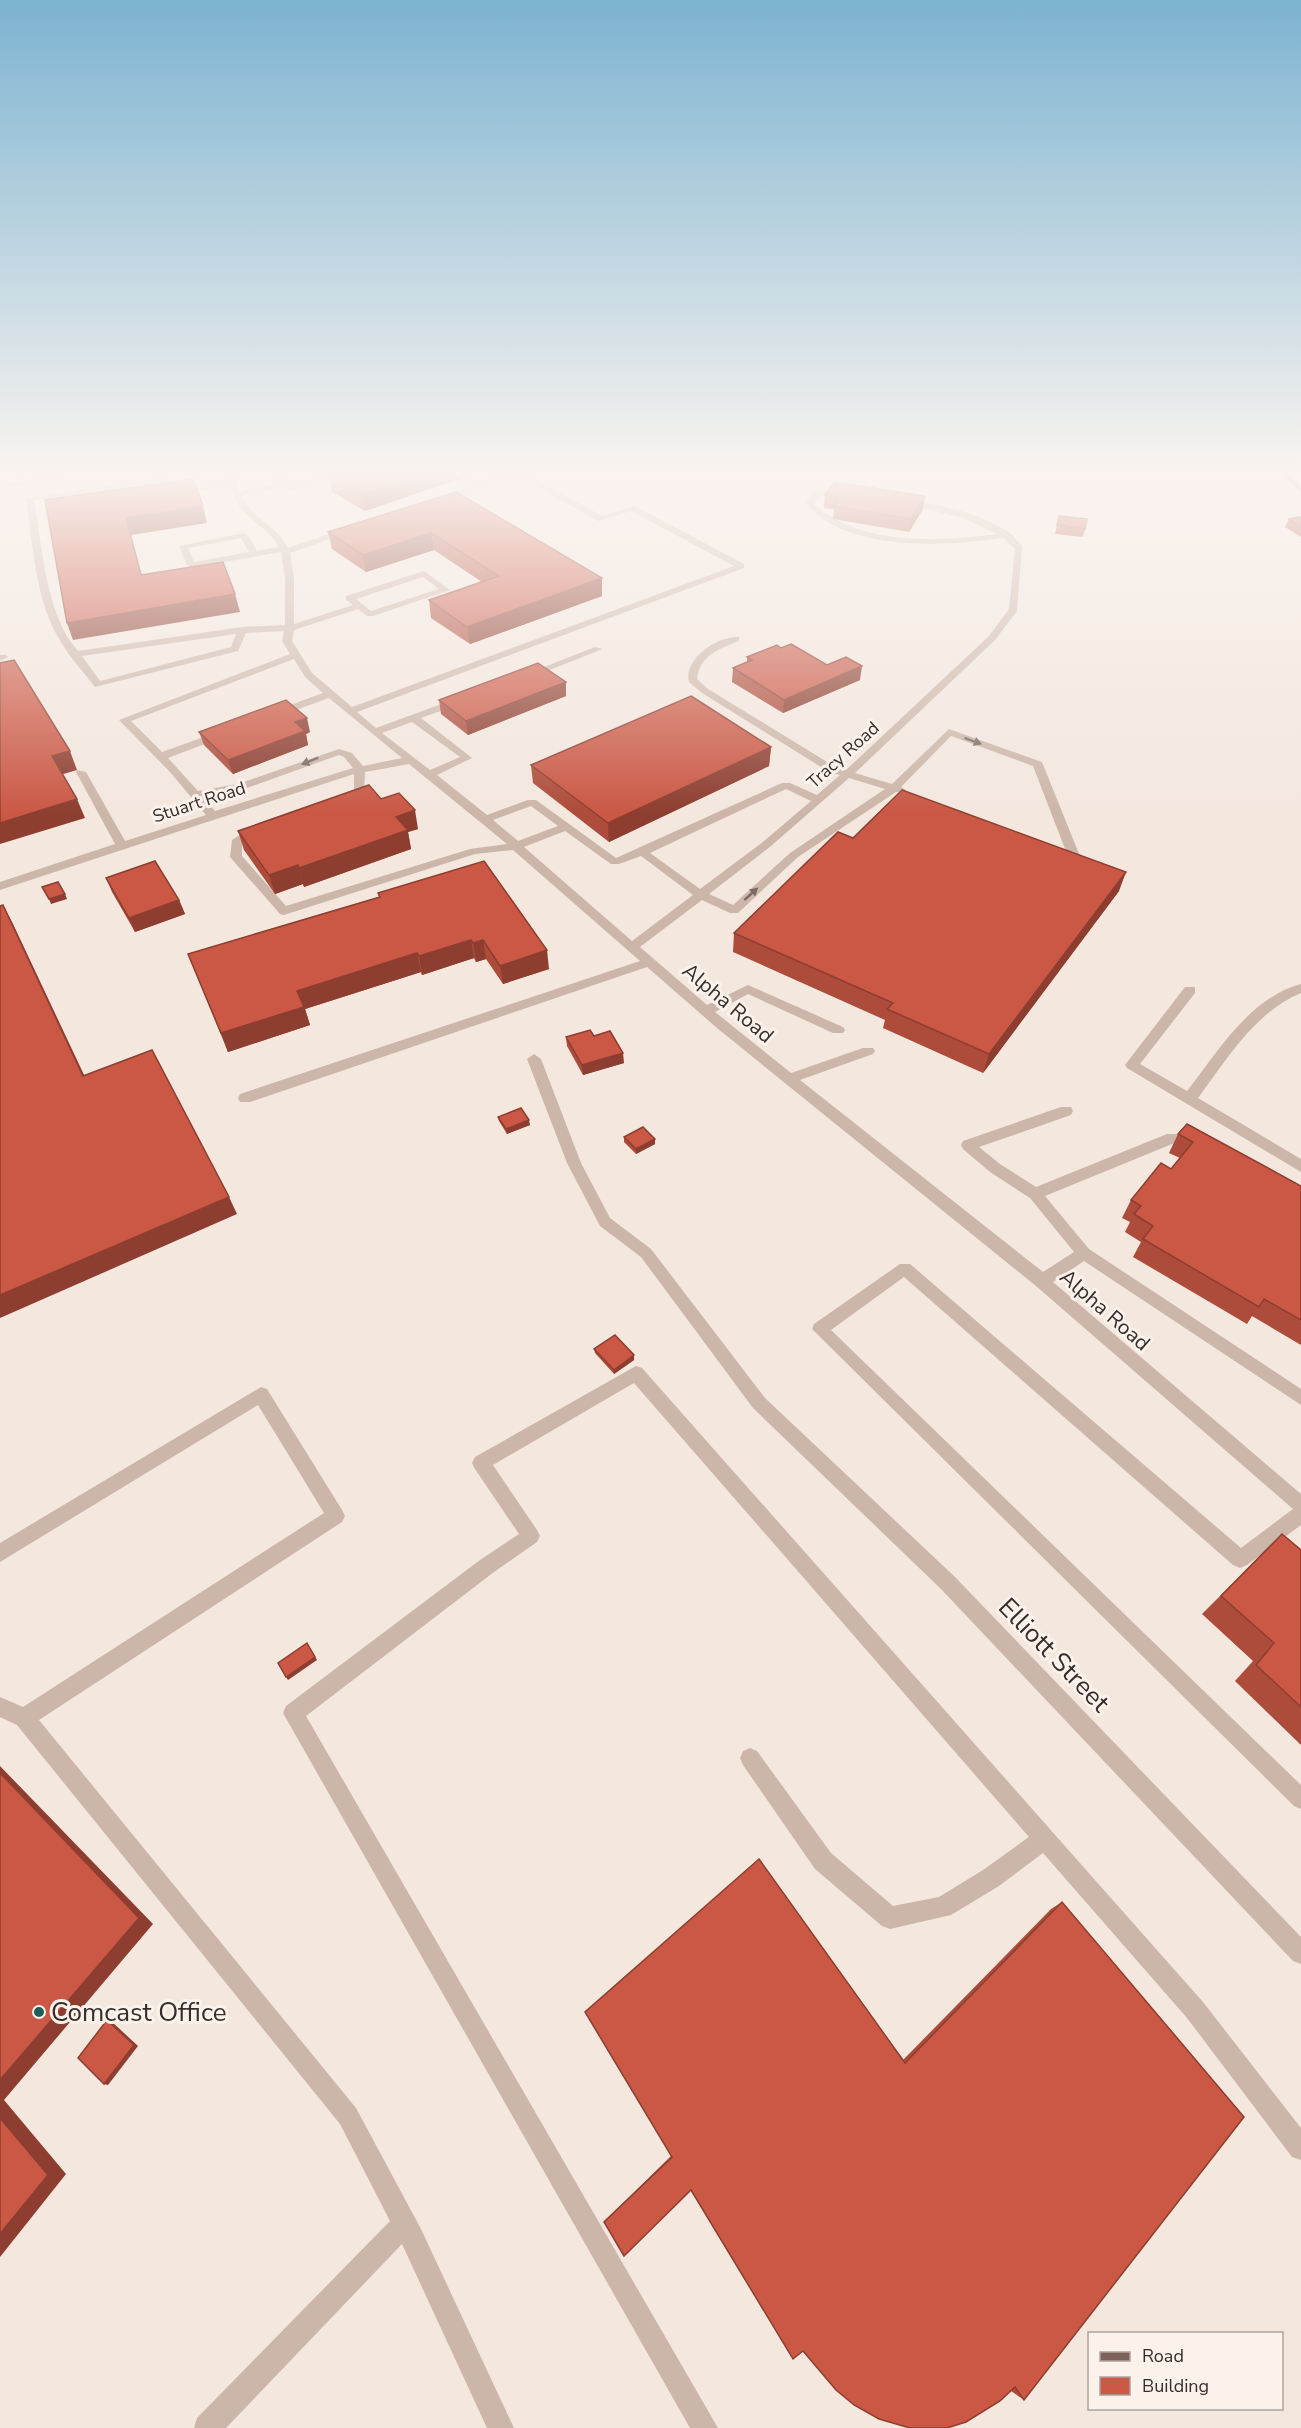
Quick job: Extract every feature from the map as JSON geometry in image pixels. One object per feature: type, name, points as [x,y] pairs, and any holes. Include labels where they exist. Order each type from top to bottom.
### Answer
[{"type":"street","points":[[46,586],[49,602],[66,647],[76,654],[98,684],[235,649],[242,630]]},
{"type":"street","points":[[213,816],[124,720],[294,656],[286,641],[290,628],[290,586]]},
{"type":"street","points":[[386,586],[349,598],[370,614],[446,590],[441,586]]},
{"type":"street","points":[[350,711],[686,586]]},
{"type":"street","name":"Tracy Road","points":[[632,947],[701,895],[780,850],[818,800],[992,638],[1014,609],[1016,586]]},
{"type":"street","points":[[76,654],[242,630],[290,628],[360,606]]},
{"type":"street","points":[[736,639],[705,652],[692,669],[692,680],[705,691],[833,770],[849,773],[916,796]]},
{"type":"street","points":[[512,681],[598,649]]},
{"type":"street","name":"Alpha Road","points":[[294,656],[308,675],[375,732],[486,819],[705,1011],[1042,1281],[1300,1505]]},
{"type":"street","points":[[266,717],[330,694]]},
{"type":"street","points":[[375,732],[468,697]]},
{"type":"street","points":[[414,718],[467,758],[430,774]]},
{"type":"street","points":[[160,757],[234,729]]},
{"type":"street","points":[[642,852],[701,895],[734,910],[780,850],[894,788],[949,732],[1038,764],[1072,854],[1061,850]]},
{"type":"street","points":[[195,795],[258,782],[339,752],[348,755],[360,769],[359,793],[337,800]]},
{"type":"street","name":"Stuart Road","points":[[0,886],[360,769],[411,760]]},
{"type":"street","points":[[81,772],[122,846]]},
{"type":"street","points":[[486,819],[532,802],[615,862],[642,852],[786,785],[818,800]]},
{"type":"street","points":[[249,804],[268,823],[236,842],[236,856],[284,911],[474,851],[516,846],[566,826]]},
{"type":"street","points":[[244,1098],[649,962]]},
{"type":"street","points":[[705,1011],[748,988],[838,1030]]},
{"type":"street","points":[[1189,1099],[1257,1015],[1285,992],[1301,988]]},
{"type":"street","points":[[1190,990],[1132,1065],[1301,1166]]},
{"type":"street","points":[[789,1079],[868,1050]]},
{"type":"street","name":"Elliott Street","points":[[534,1059],[574,1163],[605,1222],[646,1253],[759,1403],[948,1583],[1301,1953]]},
{"type":"street","points":[[1066,1111],[968,1145],[995,1168],[1035,1194],[1084,1253],[1301,1398]]},
{"type":"street","points":[[1035,1194],[1172,1138]]},
{"type":"street","points":[[1042,1281],[1084,1253]]},
{"type":"street","points":[[1300,1505],[1240,1559],[905,1268],[820,1329],[1301,1799]]},
{"type":"street","points":[[705,2428],[293,1713],[487,1566],[531,1536],[481,1463],[636,1373],[1195,2010],[1301,2148]]},
{"type":"street","points":[[0,1552],[261,1394],[336,1516],[24,1718]]},
{"type":"street","points":[[0,1707],[24,1718],[348,2116],[404,2224],[501,2428]]},
{"type":"street","points":[[750,1758],[823,1861],[890,1918],[943,1907],[991,1878],[1045,1838]]},
{"type":"street","points":[[207,2428],[404,2224]]},
{"type":"building","points":[[60,586],[232,586],[235,594],[67,623]]},
{"type":"building","points":[[469,586],[579,586],[467,627],[429,600]]},
{"type":"building","points":[[791,644],[827,665],[846,657],[862,666],[784,700],[733,668],[752,660],[747,657],[777,645],[781,648]]},
{"type":"building","points":[[14,660],[70,751],[52,756],[77,799],[0,823],[0,663]]},
{"type":"building","points":[[538,663],[566,682],[466,721],[439,700]]},
{"type":"building","points":[[691,696],[771,747],[608,823],[531,765]]},
{"type":"building","points":[[286,700],[307,718],[295,722],[305,731],[228,760],[199,732]]},
{"type":"building","points":[[369,785],[381,799],[399,793],[415,810],[396,817],[408,830],[299,868],[298,865],[269,875],[238,831]]},
{"type":"building","points":[[902,790],[1126,872],[989,1054],[887,1009],[893,1003],[734,933],[838,832],[853,838]]},
{"type":"building","points":[[155,861],[179,900],[129,918],[106,878]]},
{"type":"building","points":[[484,861],[547,950],[500,966],[483,940],[473,943],[471,940],[419,956],[417,953],[297,991],[304,1007],[221,1033],[188,954],[380,897],[378,893]]},
{"type":"building","points":[[58,882],[65,894],[49,899],[42,887]]},
{"type":"building","points":[[3,905],[83,1076],[152,1050],[229,1197],[0,1295],[0,906]]},
{"type":"building","points":[[590,1030],[594,1036],[610,1031],[623,1053],[582,1065],[566,1037]]},
{"type":"building","points":[[521,1108],[529,1120],[506,1129],[498,1117]]},
{"type":"building","points":[[1187,1124],[1301,1186],[1301,1320],[1264,1299],[1259,1307],[1143,1239],[1153,1226],[1134,1214],[1141,1206],[1131,1200],[1161,1163],[1171,1169],[1193,1142],[1178,1134]]},
{"type":"building","points":[[643,1127],[655,1139],[636,1149],[624,1137]]},
{"type":"building","points":[[615,1335],[634,1355],[614,1370],[594,1349]]},
{"type":"building","points":[[1282,1534],[1301,1550],[1301,1707],[1256,1665],[1274,1643],[1221,1596]]},
{"type":"building","points":[[307,1643],[315,1657],[286,1677],[278,1663]]},
{"type":"building","name":"Comcast Office","points":[[0,1773],[139,1918],[0,2080]]},
{"type":"building","points":[[759,1859],[905,2063],[1062,1902],[1244,2117],[1024,2400],[1015,2387],[1000,2401],[966,2422],[947,2428],[910,2428],[879,2419],[854,2405],[836,2390],[803,2351],[793,2359],[691,2190],[624,2256],[604,2222],[672,2157],[585,2012]]},
{"type":"building","points":[[107,2020],[134,2045],[104,2084],[78,2058]]},
{"type":"building","points":[[0,2118],[48,2175],[0,2234]]},
{"type":"place","name":"Comcast Office","points":[[39,2012]]}]
